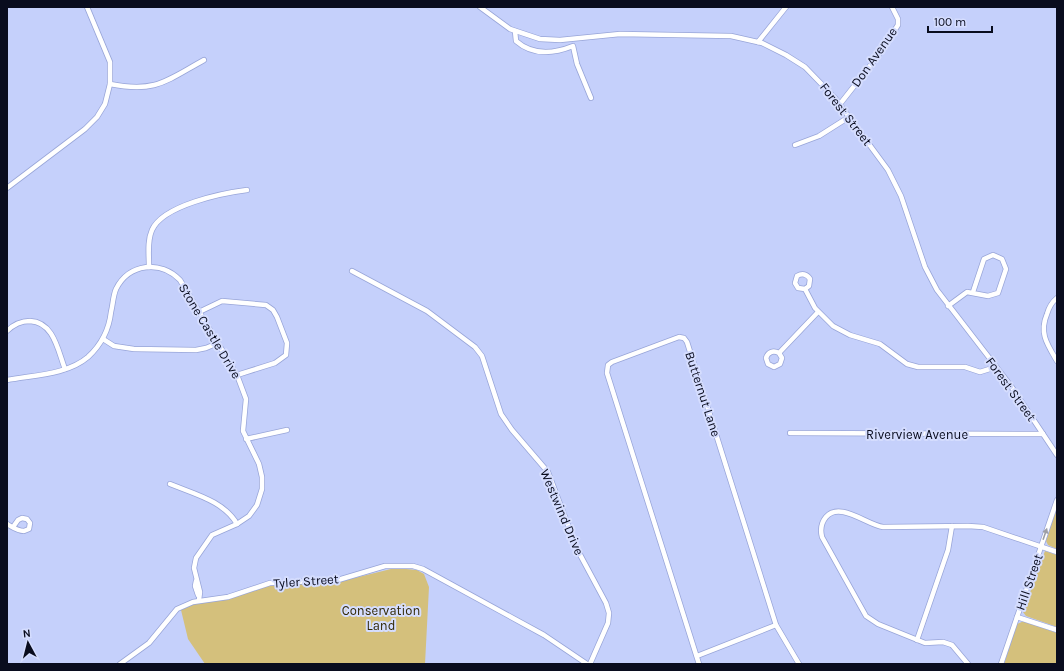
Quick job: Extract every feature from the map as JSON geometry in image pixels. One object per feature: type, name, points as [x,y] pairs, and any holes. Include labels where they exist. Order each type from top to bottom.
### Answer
[{"type":"street","points":[[7,188],[92,123],[102,110],[110,84],[110,62],[87,7]]},
{"type":"street","name":"Forest Street","points":[[480,7],[502,24],[515,31],[540,39],[571,39],[610,34],[730,36],[758,42],[786,55],[805,67],[840,104],[893,177],[902,196],[927,272],[937,290],[996,367],[1057,455]]},
{"type":"street","points":[[758,42],[786,7]]},
{"type":"street","name":"Don Avenue","points":[[840,104],[877,56],[898,25],[898,19],[892,7]]},
{"type":"street","points":[[515,31],[516,41],[522,46],[531,50],[554,52],[573,46]]},
{"type":"street","points":[[571,39],[577,64],[591,98]]},
{"type":"street","points":[[110,84],[137,88],[156,86],[204,60]]},
{"type":"street","points":[[795,145],[819,136],[849,116]]},
{"type":"street","points":[[7,380],[65,369],[81,362],[103,339],[109,326],[114,296],[119,284],[132,272],[148,266],[151,234],[158,221],[164,216],[184,206],[247,190]]},
{"type":"street","points":[[948,306],[965,293],[973,292],[990,296],[999,291],[1006,269],[1002,259],[993,255],[984,259],[973,292]]},
{"type":"street","name":"Stone Castle Drive","points":[[148,266],[162,268],[177,277],[237,375],[246,399],[243,427],[246,439],[259,464],[262,477],[262,489],[253,511],[238,524],[216,533],[206,542],[194,563],[195,586],[199,598]]},
{"type":"street","name":"Westwind Drive","points":[[352,271],[427,311],[446,324],[480,353],[501,414],[512,430],[540,460],[548,472],[577,549],[606,603],[609,613],[608,623],[590,664]]},
{"type":"street","points":[[805,289],[818,312],[839,330],[855,337],[880,344],[911,366],[965,367],[980,372],[996,367]]},
{"type":"street","points":[[1057,298],[1049,308],[1043,327],[1044,338],[1057,361]]},
{"type":"street","points":[[199,312],[226,301],[263,304],[274,312],[287,343],[286,355],[275,363],[237,375]]},
{"type":"street","points":[[779,353],[818,312]]},
{"type":"street","points":[[7,331],[12,326],[22,322],[33,321],[44,326],[54,338],[65,369]]},
{"type":"street","name":"Butternut Lane","points":[[699,664],[608,376],[607,367],[612,362],[682,337],[687,342],[776,625],[799,664]]},
{"type":"street","points":[[103,339],[114,346],[134,350],[196,350],[218,343]]},
{"type":"street","points":[[246,439],[287,430]]},
{"type":"street","name":"Riverview Avenue","points":[[790,433],[1043,434]]},
{"type":"street","points":[[170,484],[220,506],[231,514],[238,524]]},
{"type":"street","name":"Hill Street","points":[[1001,664],[1057,500]]},
{"type":"street","points":[[968,664],[956,648],[949,643],[930,644],[917,640],[875,623],[866,616],[821,533],[821,525],[828,514],[840,511],[848,512],[874,526],[883,527],[983,527],[1057,552]]},
{"type":"street","points":[[7,524],[13,527]]},
{"type":"street","points":[[917,640],[948,550],[952,526]]},
{"type":"street","name":"Tyler Street","points":[[120,664],[149,643],[177,609],[199,598],[228,597],[270,583],[338,580],[386,566],[413,566],[431,573],[544,635],[587,664]]},
{"type":"street","points":[[1017,617],[1057,630]]},
{"type":"street","points":[[697,656],[776,625]]},
{"type":"green space","points":[[1057,507],[1057,549],[1048,545],[1046,541]]},
{"type":"green space","points":[[1045,551],[1057,555],[1057,627],[1026,616],[1023,612]]},
{"type":"green space","name":"Conservation Land","points":[[395,568],[417,570],[424,574],[429,587],[425,664],[205,664],[188,639],[181,610],[193,604],[223,600],[266,586],[288,583],[330,584]]},
{"type":"green space","points":[[1024,621],[1057,633],[1057,664],[1004,664],[1017,624]]}]
